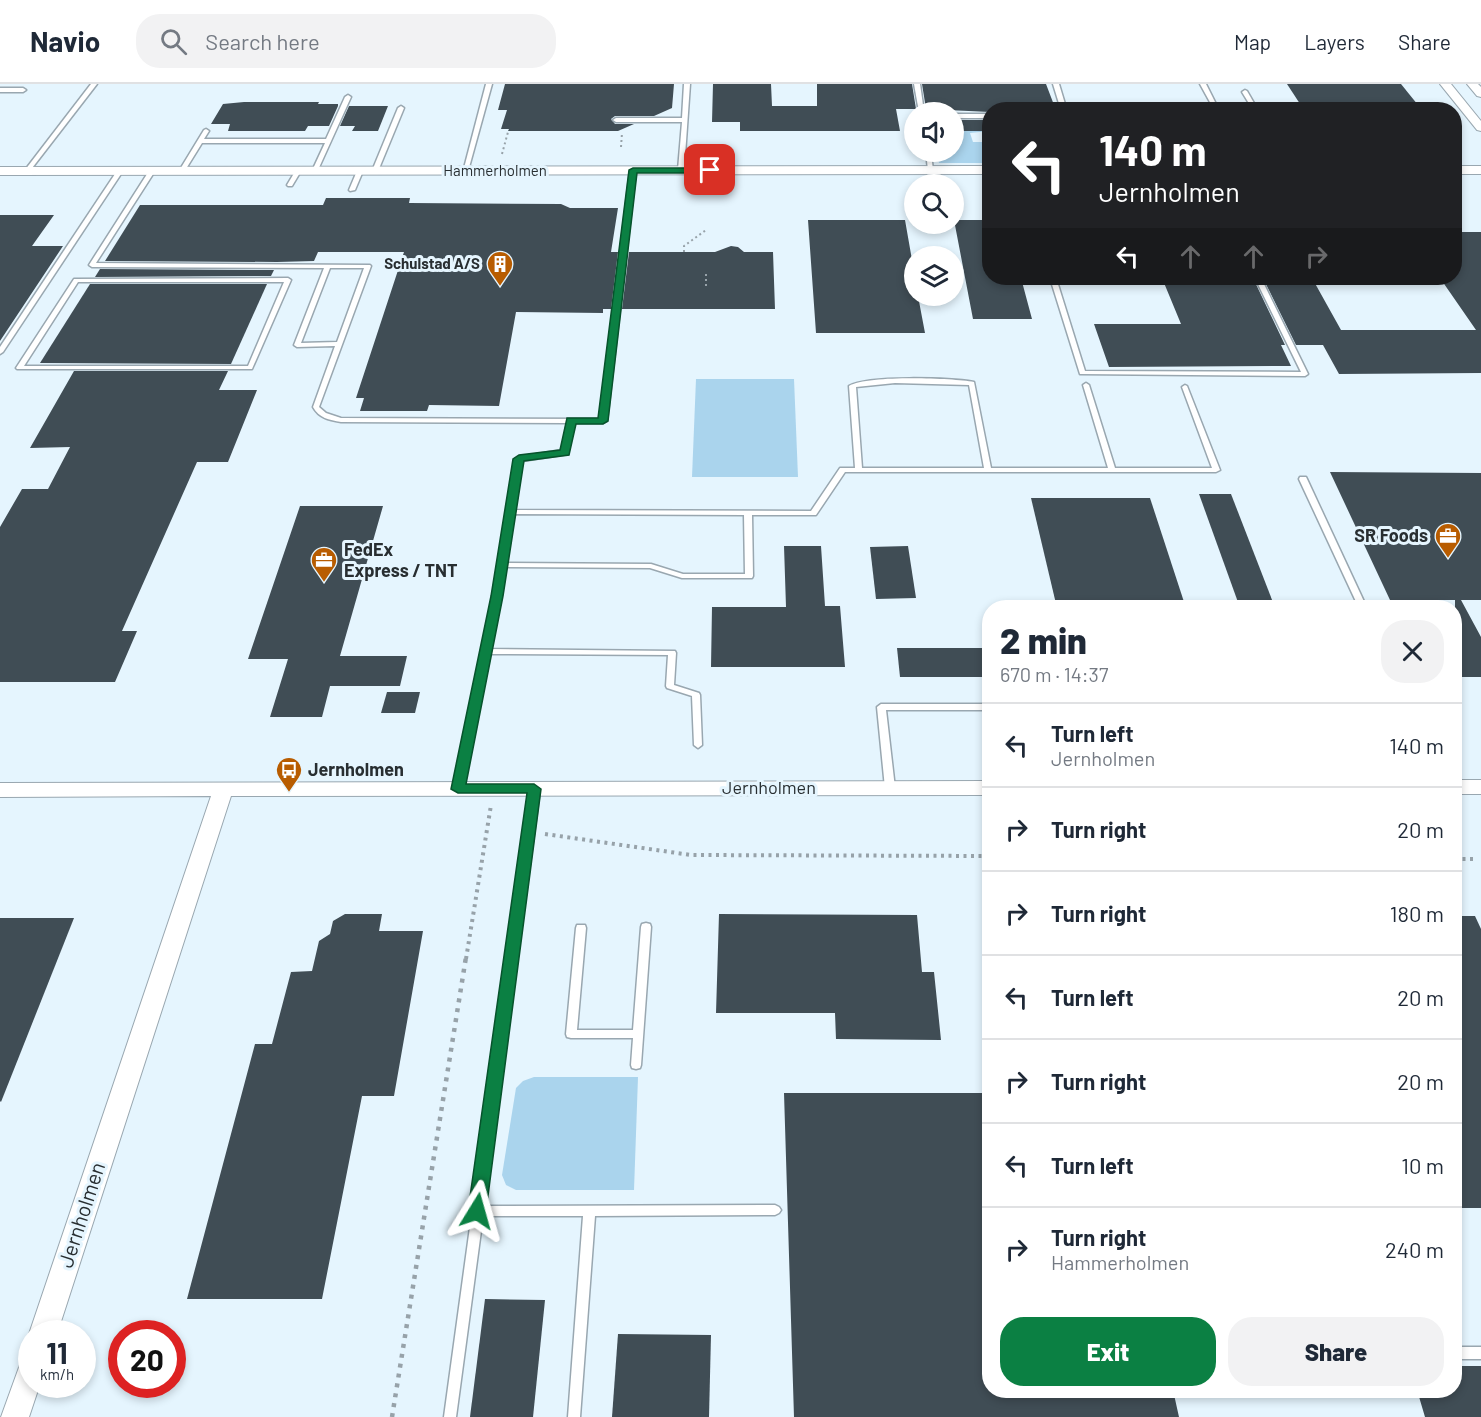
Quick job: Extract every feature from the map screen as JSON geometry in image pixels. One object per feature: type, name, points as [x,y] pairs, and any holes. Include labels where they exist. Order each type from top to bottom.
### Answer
[{"type":"street","points":[[1445,84],[1460,102]]},
{"type":"street","points":[[1472,84],[1481,94]]},
{"type":"street","points":[[1462,105],[1481,128]]},
{"type":"street","name":"Hammerholmen","points":[[0,171],[982,170]]},
{"type":"street","points":[[1462,170],[1481,170]]},
{"type":"street","points":[[1462,788],[1481,787]]},
{"type":"street","name":"Jernholmen","points":[[0,789],[982,788]]},
{"type":"street","name":"Jernholmen","points":[[48,1320],[223,789]]},
{"type":"street","points":[[15,1417],[22,1398]]},
{"type":"lane","points":[[27,171],[94,84]]},
{"type":"lane","points":[[465,171],[489,84]]},
{"type":"lane","points":[[681,170],[687,84]]},
{"type":"lane","points":[[917,84],[920,102]]},
{"type":"lane","points":[[1056,84],[1062,102]]},
{"type":"lane","points":[[1203,84],[1213,102]]},
{"type":"lane","points":[[0,90],[24,90]]},
{"type":"lane","points":[[1245,92],[1251,102]]},
{"type":"lane","points":[[315,171],[348,97]]},
{"type":"lane","points":[[375,171],[401,108]]},
{"type":"lane","points":[[964,116],[982,116]]},
{"type":"lane","points":[[616,120],[684,120]]},
{"type":"lane","points":[[182,171],[206,131]]},
{"type":"lane","points":[[200,141],[329,141]]},
{"type":"lane","points":[[930,162],[931,170]]},
{"type":"lane","points":[[92,265],[368,266],[316,407],[328,418],[341,420],[603,421],[633,170]]},
{"type":"lane","points":[[0,352],[120,171]]},
{"type":"lane","points":[[82,280],[152,171]]},
{"type":"lane","points":[[290,185],[298,171]]},
{"type":"lane","points":[[352,190],[360,171]]},
{"type":"lane","points":[[288,280],[76,280],[19,368],[250,368],[295,266]]},
{"type":"lane","points":[[328,266],[297,345],[339,344]]},
{"type":"lane","points":[[1055,285],[1082,373],[1305,374],[1261,285]]},
{"type":"lane","points":[[859,470],[852,386],[865,383],[972,383],[988,470]]},
{"type":"lane","points":[[1086,385],[1112,470]]},
{"type":"lane","points":[[510,512],[813,513],[843,470],[1216,470],[1185,387]]},
{"type":"lane","points":[[458,789],[502,565],[519,459],[565,452],[571,421]]},
{"type":"lane","points":[[1303,479],[1360,600]]},
{"type":"lane","points":[[502,565],[651,566],[682,576],[749,576],[748,513]]},
{"type":"lane","points":[[486,651],[672,653],[670,686],[696,694],[698,745]]},
{"type":"lane","points":[[890,788],[881,706],[982,707]]},
{"type":"lane","points":[[450,1417],[534,789]]},
{"type":"lane","points":[[636,1065],[646,927]]},
{"type":"lane","points":[[581,928],[571,1034],[639,1034]]},
{"type":"lane","points":[[477,1211],[775,1210]]},
{"type":"lane","points":[[574,1417],[589,1211]]},
{"type":"lane","points":[[1462,1353],[1481,1353]]},
{"type":"path","points":[[621,147],[623,129]]},
{"type":"path","points":[[502,154],[508,132]]},
{"type":"path","points":[[684,252],[684,246],[706,230]]},
{"type":"path","points":[[706,274],[706,289]]},
{"type":"path","points":[[392,1417],[494,789]]},
{"type":"path","points":[[529,832],[691,855],[982,856]]},
{"type":"path","points":[[1462,859],[1477,859]]},
{"type":"shaded area","points":[[964,131],[982,131],[970,133],[973,142],[982,142],[982,163],[939,163],[964,162]]},
{"type":"shaded area","points":[[696,379],[794,379],[798,477],[692,477]]},
{"type":"shaded area","points":[[534,1077],[638,1077],[634,1190],[516,1190],[506,1185],[502,1175],[516,1088],[523,1081]]},
{"type":"building","points":[[505,84],[674,84],[672,108],[654,116],[615,116],[611,119],[615,124],[634,124],[618,131],[508,131],[509,129],[501,129],[507,110],[498,110]]},
{"type":"building","points":[[713,84],[771,84],[772,106],[817,106],[817,84],[912,84],[915,102],[904,102],[904,109],[896,109],[900,131],[740,131],[740,122],[712,122]]},
{"type":"building","points":[[922,84],[1046,84],[1053,102],[982,102],[982,112],[964,111],[964,102],[925,102]]},
{"type":"building","points":[[1287,84],[1401,84],[1416,102],[1299,102]]},
{"type":"building","points":[[319,102],[318,104],[338,104],[338,106],[329,126],[308,126],[305,131],[228,131],[230,124],[211,124],[223,104]]},
{"type":"building","points":[[349,106],[388,106],[378,131],[352,131],[355,126],[340,126]]},
{"type":"building","points":[[964,120],[982,120],[982,131],[964,131]]},
{"type":"building","name":"Schulstad A/S","points":[[326,198],[410,198],[409,203],[561,204],[570,208],[618,208],[611,252],[618,252],[611,309],[603,309],[603,313],[516,312],[499,406],[429,405],[427,411],[360,411],[364,398],[356,398],[404,252],[318,252],[314,261],[105,261],[140,205],[323,205]]},
{"type":"building","points":[[0,215],[54,215],[32,246],[63,246],[0,341]]},
{"type":"building","points":[[808,220],[904,220],[904,234],[907,234],[910,246],[904,246],[904,306],[920,306],[925,333],[816,333]]},
{"type":"building","points":[[964,220],[982,220],[982,285],[1023,285],[1032,319],[973,319],[964,272],[964,246],[959,246],[957,234],[964,234]]},
{"type":"building","points":[[1462,232],[1481,232],[1481,373],[1339,374],[1323,345],[1296,345],[1266,285],[1316,285],[1341,330],[1476,330],[1445,285],[1462,285]]},
{"type":"building","points":[[731,246],[738,247],[744,252],[773,252],[775,309],[622,309],[629,252],[715,252]]},
{"type":"building","points":[[100,269],[274,270],[271,276],[95,277]]},
{"type":"building","points":[[90,284],[267,284],[231,364],[40,363]]},
{"type":"building","points":[[1165,285],[1256,285],[1285,345],[1281,345],[1291,366],[1109,367],[1094,324],[1181,324]]},
{"type":"building","points":[[74,371],[228,371],[219,390],[257,390],[228,462],[197,462],[122,631],[137,631],[115,682],[0,682],[0,527],[22,489],[48,489],[70,447],[30,448]]},
{"type":"building","points":[[1330,472],[1481,473],[1481,600],[1390,600]]},
{"type":"building","points":[[1199,494],[1231,494],[1272,600],[1237,600]]},
{"type":"building","points":[[1031,498],[1150,498],[1183,600],[1055,600]]},
{"type":"building","points":[[300,506],[383,506],[340,656],[407,656],[400,686],[330,686],[322,717],[270,717],[288,659],[248,659]]},
{"type":"building","points":[[784,546],[821,546],[825,606],[840,606],[845,667],[711,667],[712,607],[786,607]]},
{"type":"building","points":[[908,546],[916,598],[876,599],[870,547]]},
{"type":"building","points":[[1462,602],[1481,637],[1481,677],[1462,677]]},
{"type":"building","points":[[897,648],[982,648],[982,677],[900,677]]},
{"type":"building","points":[[387,692],[420,692],[415,713],[381,713]]},
{"type":"building","points":[[345,914],[382,914],[379,931],[423,931],[394,1096],[362,1096],[322,1299],[187,1299],[255,1044],[272,1044],[291,972],[312,971],[319,941],[330,934],[333,921]]},
{"type":"building","points":[[719,914],[917,915],[922,972],[934,972],[941,1040],[836,1039],[835,1013],[716,1013]]},
{"type":"building","points":[[1462,916],[1475,916],[1481,929],[1481,1208],[1462,1208]]},
{"type":"building","points":[[0,918],[74,918],[1,1102],[0,1101]]},
{"type":"building","points":[[784,1093],[982,1093],[982,1398],[1175,1398],[1179,1417],[794,1417]]},
{"type":"building","points":[[485,1299],[545,1300],[533,1417],[470,1417]]},
{"type":"building","points":[[618,1334],[711,1335],[709,1417],[612,1417]]},
{"type":"building","points":[[1462,1366],[1481,1366],[1481,1417],[1425,1417],[1419,1398],[1462,1398]]},
{"type":"place","name":"Schulstad A/S","points":[[500,287]]},
{"type":"place","name":"SR Foods","points":[[1448,559]]},
{"type":"place","name":"FedEx Express / TNT","points":[[324,583]]},
{"type":"place","name":"Jernholmen","points":[[289,793]]},
{"type":"route","points":[[477,1211],[534,789],[458,789],[497,596],[519,459],[565,452],[571,421],[603,421],[633,170],[710,170]]}]
